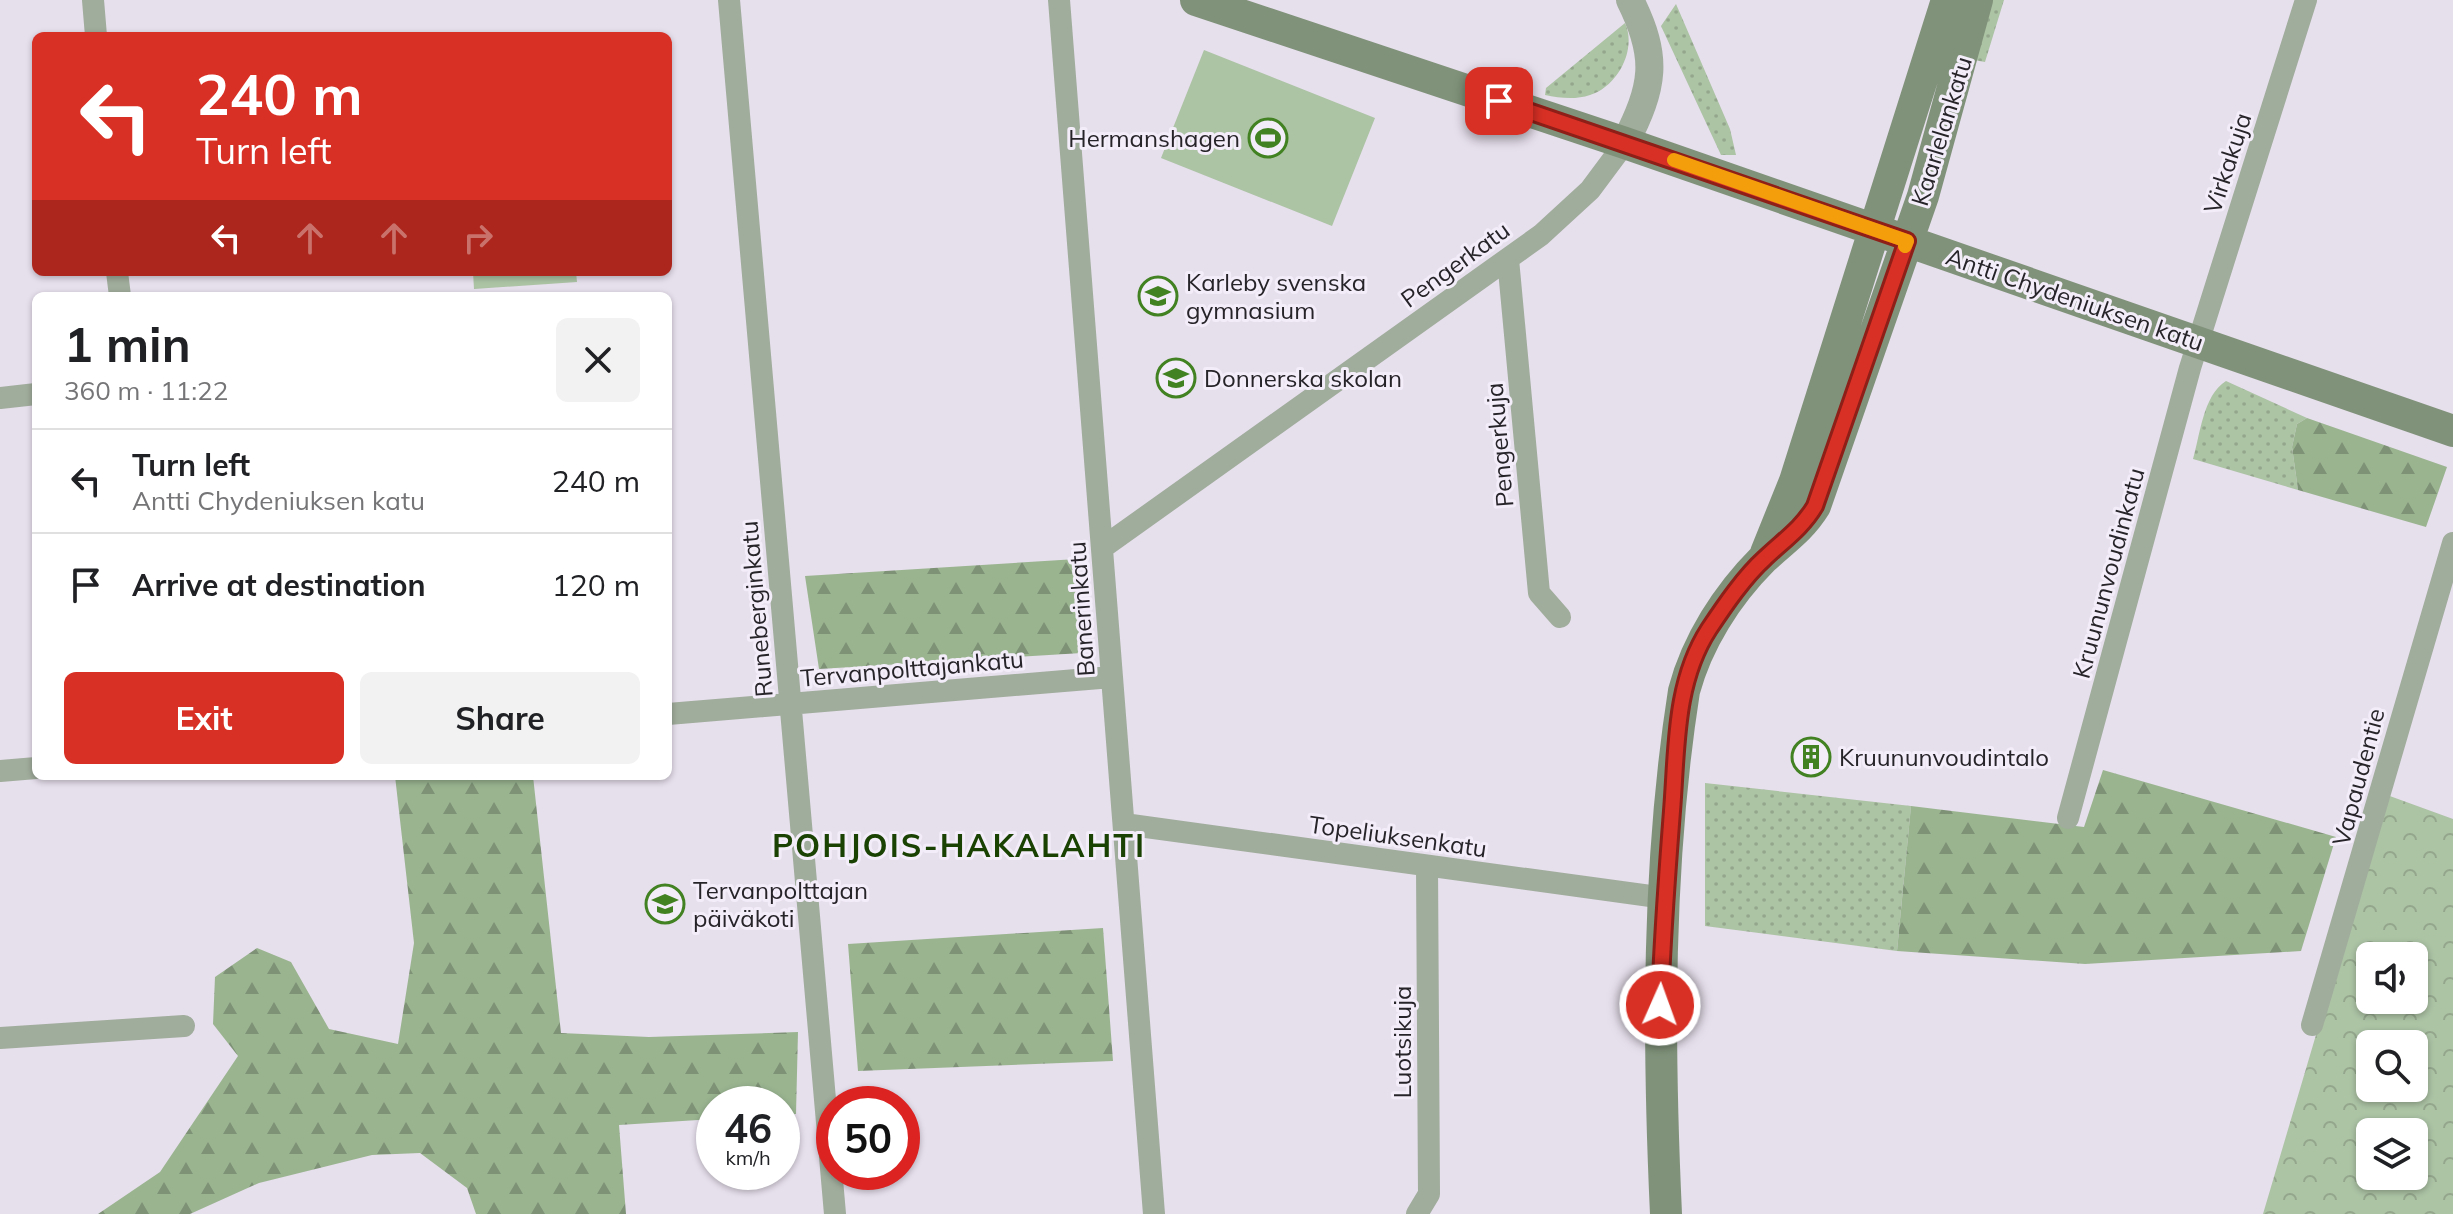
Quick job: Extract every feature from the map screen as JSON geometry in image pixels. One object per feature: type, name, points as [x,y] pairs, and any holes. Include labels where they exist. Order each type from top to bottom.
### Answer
[{"type":"main road","name":"Antti Chydeniuksen katu","points":[[1196,0],[1625,143],[2453,431]]},
{"type":"main road","name":"Kaarlelankatu","points":[[1763,559],[1795,481],[1947,0]]},
{"type":"main road","name":"Kaarlelankatu","points":[[1666,1214],[1660,1022],[1665,898],[1680,711],[1690,667],[1708,631],[1763,559],[1800,529],[1815,506],[1907,241],[1961,68],[1977,0]]},
{"type":"street","points":[[93,0],[96,32]]},
{"type":"street","name":"Runeberginkatu","points":[[729,0],[835,1214]]},
{"type":"street","name":"Banerinkatu","points":[[1059,0],[1154,1214]]},
{"type":"street","points":[[1625,143],[1640,113],[1652,67],[1646,30],[1630,0]]},
{"type":"street","name":"Virkakuja","points":[[2198,342],[2306,0]]},
{"type":"street","name":"Pengerkatu","points":[[1102,548],[1508,259],[1590,190],[1625,143]]},
{"type":"street","name":"Pengerkuja","points":[[1508,259],[1539,593],[1560,617]]},
{"type":"street","name":"Kruununvoudinkatu","points":[[2068,818],[2198,342]]},
{"type":"street","points":[[0,398],[32,394]]},
{"type":"street","name":"Vapaudentie","points":[[2312,1025],[2453,543]]},
{"type":"street","name":"Tervanpolttajankatu","points":[[672,714],[1112,677]]},
{"type":"street","points":[[0,771],[32,768]]},
{"type":"street","name":"Topeliuksenkatu","points":[[1124,824],[1665,898]]},
{"type":"street","name":"Luotsikuja","points":[[1417,1214],[1429,1194],[1427,866]]},
{"type":"street","points":[[0,1038],[184,1026]]},
{"type":"green space","points":[[1988,0],[2004,0],[1985,62],[1974,60]]},
{"type":"green space","points":[[1676,4],[1730,129],[1736,155],[1721,155],[1661,26]]},
{"type":"green space","points":[[1625,23],[1629,44],[1627,55],[1609,84],[1584,97],[1545,95],[1546,88]]},
{"type":"green space","name":"Hermanshagen","points":[[1204,50],[1375,118],[1332,226],[1161,158]]},
{"type":"green space","points":[[473,276],[576,276],[577,282],[474,289]]},
{"type":"green space","points":[[2226,381],[2307,418],[2297,424],[2292,447],[2298,490],[2193,459],[2207,406],[2218,387]]},
{"type":"green space","points":[[2307,418],[2447,467],[2426,527],[2298,490],[2292,447],[2297,424]]},
{"type":"green space","points":[[1077,559],[1082,653],[819,669],[805,576]]},
{"type":"green space","points":[[2103,770],[2336,837],[2301,951],[2085,964],[1897,951],[1911,806],[2084,827]]},
{"type":"green space","points":[[395,780],[533,780],[561,1033],[649,1037],[798,1032],[797,1086],[696,1086],[696,1120],[619,1125],[626,1214],[476,1214],[467,1188],[420,1153],[372,1155],[259,1183],[190,1214],[98,1214],[160,1172],[238,1056],[213,1024],[215,977],[257,948],[291,962],[329,1029],[398,1044],[414,943]]},
{"type":"green space","points":[[1705,783],[1911,806],[1897,951],[1705,926]]},
{"type":"green space","points":[[2387,795],[2453,819],[2453,1214],[2263,1214]]},
{"type":"green space","points":[[1103,928],[1113,1061],[858,1071],[848,944]]},
{"type":"slow traffic","points":[[1674,160],[1907,241],[1905,246]]},
{"type":"place","name":"Hermanshagen","points":[[1268,138]]},
{"type":"place","name":"Karleby svenska gymnasium","points":[[1158,296]]},
{"type":"place","name":"Donnerska skolan","points":[[1176,378]]},
{"type":"place","name":"Kruununvoudintalo","points":[[1811,757]]},
{"type":"place","name":"Tervanpolttajan päiväkoti","points":[[665,904]]},
{"type":"district","name":"POHJOIS-HAKALAHTI","points":[[959,845]]},
{"type":"route","points":[[1499,101],[1907,241],[1815,506],[1800,529],[1763,559],[1738,590],[1708,631],[1690,667],[1680,711],[1662,933],[1660,1005]]}]
